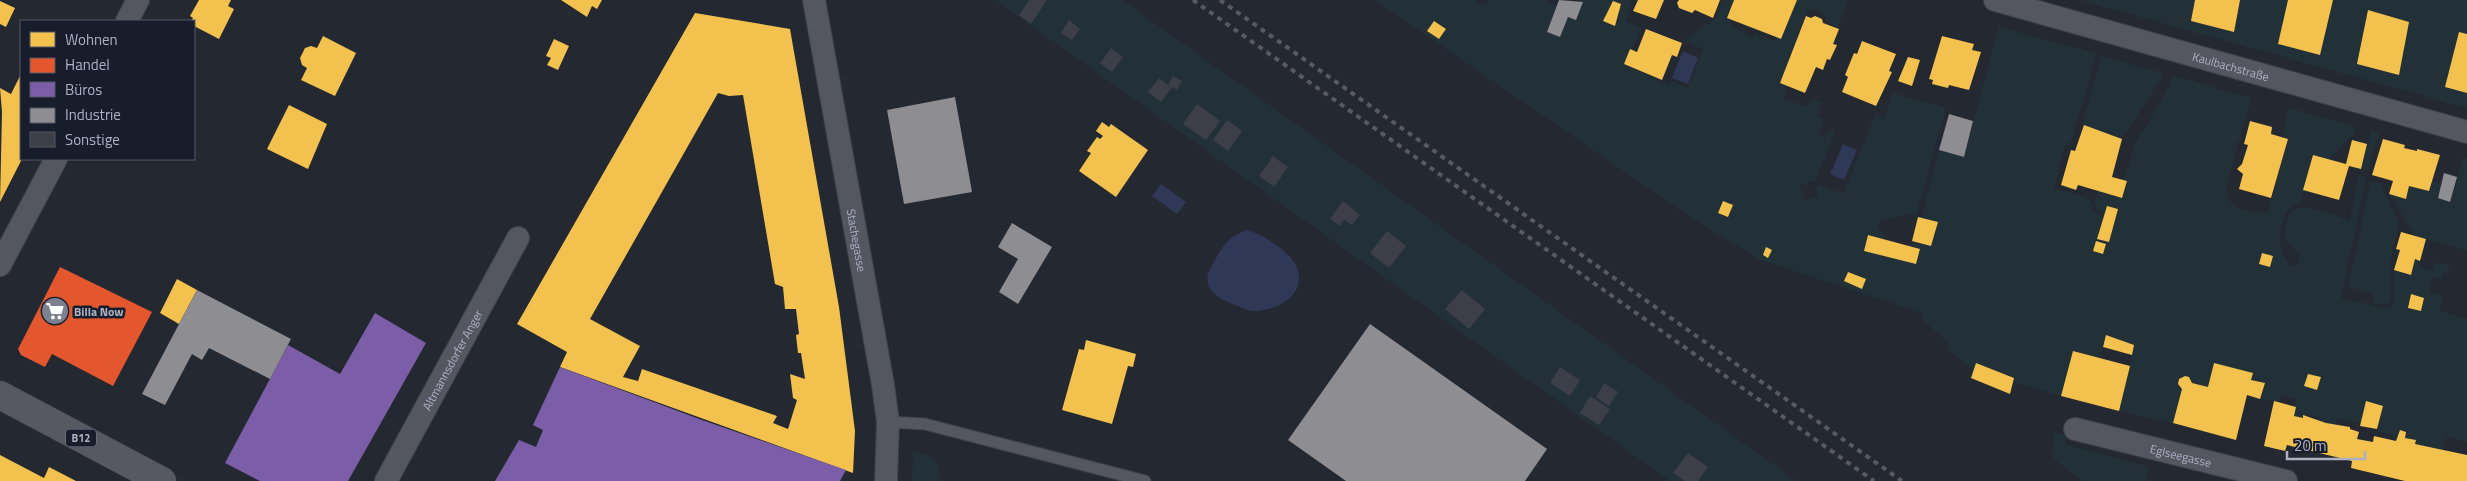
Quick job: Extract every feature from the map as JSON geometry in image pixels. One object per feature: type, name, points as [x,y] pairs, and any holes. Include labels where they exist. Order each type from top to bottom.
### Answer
[{"type":"main road","name":"B12","points":[[0,395],[162,481]]},
{"type":"street","points":[[128,20],[138,0]]},
{"type":"street","name":"Stachegasse","points":[[814,0],[888,422],[886,481]]},
{"type":"street","name":"Kaulbachstraße","points":[[1995,0],[2467,132]]},
{"type":"street","points":[[0,265],[55,160]]},
{"type":"street","name":"Altmannsdorfer Anger","points":[[386,481],[518,238]]},
{"type":"street","name":"Eglseegasse","points":[[2075,428],[2286,481]]},
{"type":"lane","points":[[888,422],[925,424],[1145,481]]},
{"type":"shaded area","points":[[995,0],[1122,0],[1797,481],[1670,481]]},
{"type":"shaded area","points":[[1375,0],[1477,0],[1476,3],[1486,6],[1488,0],[1547,0],[1547,2],[1557,6],[1547,32],[1560,37],[1568,17],[1576,20],[1583,2],[1577,0],[1632,0],[1626,21],[1642,28],[1624,64],[1669,85],[1671,81],[1688,88],[1703,49],[1684,40],[1715,19],[1722,0],[1734,0],[1727,17],[1733,20],[1731,27],[1753,37],[1755,33],[1774,41],[1776,37],[1781,39],[1797,0],[1846,0],[1848,2],[1838,27],[1826,22],[1826,15],[1816,9],[1808,10],[1789,57],[1787,86],[1783,99],[1804,106],[1814,100],[1823,103],[1818,116],[1825,119],[1819,134],[1825,137],[1830,129],[1835,132],[1814,183],[1813,181],[1799,185],[1805,200],[1818,197],[1816,188],[1819,184],[1843,194],[1875,115],[1884,118],[1893,93],[1946,108],[1916,216],[1910,214],[1881,220],[1877,228],[1885,235],[1884,239],[1868,235],[1864,250],[1916,264],[1920,249],[1910,246],[1912,241],[1931,246],[1938,223],[1921,218],[1939,150],[1964,157],[1999,27],[2097,54],[2070,145],[2065,146],[2054,188],[2091,199],[2093,211],[2103,217],[2098,239],[2109,242],[2118,209],[2107,206],[2105,213],[2099,211],[2094,201],[2098,191],[2122,198],[2127,182],[2124,181],[2134,145],[2174,76],[2251,98],[2226,189],[2230,202],[2247,210],[2268,213],[2288,139],[2282,137],[2289,108],[2356,127],[2354,133],[2329,160],[2312,155],[2302,200],[2286,211],[2280,239],[2282,251],[2290,265],[2295,266],[2299,264],[2299,255],[2284,235],[2287,220],[2292,212],[2299,208],[2316,209],[2350,221],[2359,175],[2366,177],[2341,298],[2388,309],[2394,303],[2394,270],[2411,275],[2415,259],[2420,261],[2419,266],[2432,271],[2435,262],[2450,266],[2448,273],[2443,272],[2441,278],[2433,277],[2429,292],[2443,296],[2439,311],[2467,319],[2467,442],[2447,436],[2443,450],[2415,444],[2416,440],[2405,438],[2406,431],[2400,431],[2399,437],[2377,431],[2383,406],[2366,402],[2361,424],[2337,418],[2335,425],[2321,422],[2321,418],[2307,414],[2303,418],[2294,416],[2295,399],[2280,395],[2279,402],[2260,399],[2265,383],[2251,380],[2253,373],[2214,364],[2208,387],[2192,383],[2189,377],[2178,384],[2182,389],[2173,423],[2119,411],[2134,345],[2106,335],[2100,358],[2073,351],[2061,396],[2013,382],[2014,378],[1976,363],[1973,370],[1946,348],[1949,344],[1922,319],[1922,313],[1761,260],[1696,221]],"holes":[[[1613,1],[1621,5],[1618,12],[1620,14],[1615,26],[1603,21]],[[1434,21],[1446,29],[1439,39],[1428,31]],[[1723,201],[1733,205],[1728,217],[1718,213]],[[2096,241],[2106,244],[2103,254],[2093,251]],[[2262,253],[2273,256],[2270,267],[2259,264]],[[1848,272],[1865,279],[1862,288],[1844,281]],[[2411,294],[2424,298],[2421,311],[2408,308]],[[2308,374],[2321,377],[2317,390],[2304,386]]]},
{"type":"shaded area","points":[[2080,0],[2467,0],[2467,108],[2105,7]]},
{"type":"shaded area","points":[[2102,56],[2164,74],[2122,139],[2082,124]]},
{"type":"shaded area","points":[[2371,131],[2379,133],[2368,171],[2361,169]]},
{"type":"shaded area","points":[[2463,157],[2467,158],[2467,251],[2415,236],[2389,194],[2405,199],[2409,186],[2429,191],[2432,181],[2442,184],[2438,198],[2450,202]]},
{"type":"shaded area","points":[[2371,181],[2381,184],[2399,223],[2391,257],[2391,299],[2387,305],[2373,303],[2373,294],[2350,287],[2349,283]]},
{"type":"shaded area","points":[[2055,433],[2066,435],[2065,444],[2149,467],[2146,477],[2149,479],[2148,481],[2082,481],[2055,460],[2051,453]]},
{"type":"shaded area","points":[[913,452],[934,460],[939,468],[940,481],[912,481]]},
{"type":"water","points":[[1683,51],[1698,58],[1688,84],[1672,78]]},
{"type":"water","points":[[1843,144],[1857,150],[1844,180],[1830,174]]},
{"type":"water","points":[[1161,184],[1186,202],[1177,214],[1152,196]]},
{"type":"water","points":[[1247,230],[1261,236],[1283,250],[1297,268],[1298,287],[1294,294],[1280,305],[1262,310],[1247,310],[1218,297],[1210,287],[1208,275],[1222,249],[1234,236]]},
{"type":"building: Wohnen","points":[[199,0],[231,0],[228,6],[234,9],[219,39],[195,27],[195,20],[192,20],[193,18],[190,16]]},
{"type":"building: Wohnen","points":[[561,0],[602,0],[597,9],[592,6],[587,17]]},
{"type":"building: Wohnen","points":[[1638,0],[1664,0],[1656,19],[1633,11]]},
{"type":"building: Wohnen","points":[[1679,0],[1720,0],[1713,18],[1695,10],[1692,13],[1679,8],[1677,3]]},
{"type":"building: Wohnen","points":[[1734,0],[1797,0],[1781,39],[1727,18]]},
{"type":"building: Wohnen","points":[[2195,0],[2240,0],[2234,32],[2191,21]]},
{"type":"building: Wohnen","points":[[2288,0],[2333,0],[2320,55],[2278,44]]},
{"type":"building: Wohnen","points":[[0,1],[15,8],[6,27],[0,24]]},
{"type":"building: Wohnen","points":[[1613,1],[1621,4],[1615,26],[1603,21]]},
{"type":"building: Wohnen","points":[[2368,10],[2409,22],[2399,75],[2357,64]]},
{"type":"building: Wohnen","points":[[695,13],[790,29],[839,307],[855,431],[853,473],[560,367],[567,352],[517,324]],"holes":[[[718,93],[729,96],[743,95],[775,284],[783,287],[785,309],[796,309],[799,334],[796,335],[798,353],[801,353],[805,379],[790,374],[793,398],[797,400],[788,429],[773,423],[777,416],[642,369],[638,381],[623,377],[640,346],[590,319]]]},
{"type":"building: Wohnen","points":[[1806,16],[1811,18],[1815,16],[1822,19],[1823,23],[1839,29],[1833,44],[1837,45],[1830,60],[1827,59],[1823,70],[1816,67],[1805,93],[1780,83]]},
{"type":"building: Wohnen","points":[[1434,21],[1446,29],[1439,39],[1427,31]]},
{"type":"building: Wohnen","points":[[1646,29],[1682,43],[1677,57],[1672,55],[1662,80],[1624,64],[1630,49],[1637,52]]},
{"type":"building: Wohnen","points":[[2459,32],[2467,34],[2467,93],[2445,87]]},
{"type":"building: Wohnen","points":[[323,36],[356,53],[335,96],[301,80],[307,68],[302,65],[300,58],[305,48],[311,46],[317,48]]},
{"type":"building: Wohnen","points":[[1942,36],[1974,44],[1972,50],[1981,52],[1969,90],[1949,85],[1948,88],[1932,84],[1933,80],[1929,79]]},
{"type":"building: Wohnen","points":[[554,39],[569,46],[558,70],[547,65],[551,58],[546,56]]},
{"type":"building: Wohnen","points":[[1862,41],[1896,54],[1889,71],[1892,72],[1876,106],[1842,92],[1848,77],[1845,75],[1854,53],[1857,54]]},
{"type":"building: Wohnen","points":[[1908,57],[1920,60],[1912,86],[1898,81]]},
{"type":"building: Wohnen","points":[[20,76],[21,160],[0,202],[2,112],[0,88],[11,94]]},
{"type":"building: Wohnen","points":[[289,105],[327,124],[308,169],[267,149]]},
{"type":"building: Wohnen","points":[[2250,121],[2272,127],[2271,134],[2288,139],[2271,198],[2239,189],[2243,174],[2237,169],[2242,164],[2248,145],[2244,144]]},
{"type":"building: Wohnen","points":[[1102,122],[1109,127],[1111,124],[1148,150],[1116,197],[1079,171],[1091,153],[1087,151],[1097,137],[1100,139],[1103,136],[1096,131]]},
{"type":"building: Wohnen","points":[[2084,125],[2122,139],[2112,177],[2127,181],[2122,198],[2078,185],[2076,190],[2061,185],[2071,150],[2075,151]]},
{"type":"building: Wohnen","points":[[2383,139],[2405,145],[2404,148],[2440,155],[2429,191],[2409,186],[2406,199],[2389,194],[2393,181],[2372,175]]},
{"type":"building: Wohnen","points":[[2352,140],[2367,144],[2361,169],[2349,166],[2339,200],[2303,190],[2313,155],[2346,164]]},
{"type":"building: Wohnen","points":[[1723,201],[1733,205],[1728,217],[1718,213]]},
{"type":"building: Wohnen","points":[[2107,206],[2118,209],[2109,242],[2097,239]]},
{"type":"building: Wohnen","points":[[1918,217],[1938,222],[1931,246],[1912,241]]},
{"type":"building: Wohnen","points":[[2401,232],[2426,239],[2420,261],[2415,259],[2411,275],[2394,270],[2400,250],[2396,249]]},
{"type":"building: Wohnen","points":[[1868,235],[1920,249],[1916,264],[1864,251]]},
{"type":"building: Wohnen","points":[[2096,241],[2106,244],[2103,254],[2093,251]]},
{"type":"building: Wohnen","points":[[1766,247],[1772,250],[1768,258],[1763,255]]},
{"type":"building: Wohnen","points":[[2262,253],[2273,256],[2270,267],[2259,264]]},
{"type":"building: Wohnen","points":[[1848,272],[1866,279],[1862,289],[1844,281]]},
{"type":"building: Wohnen","points":[[177,279],[197,290],[179,324],[160,313]]},
{"type":"building: Wohnen","points":[[2411,294],[2424,298],[2421,311],[2408,308]]},
{"type":"building: Wohnen","points":[[2106,335],[2134,345],[2132,355],[2103,347]]},
{"type":"building: Wohnen","points":[[1086,340],[1136,354],[1133,367],[1128,366],[1112,424],[1062,410],[1079,349],[1084,350]]},
{"type":"building: Wohnen","points":[[2073,351],[2130,366],[2119,411],[2061,396]]},
{"type":"building: Wohnen","points":[[1976,363],[2014,378],[2010,394],[1971,378]]},
{"type":"building: Wohnen","points":[[2214,363],[2253,373],[2251,380],[2265,383],[2260,399],[2247,395],[2236,440],[2173,423],[2182,389],[2178,384],[2179,379],[2185,376],[2189,377],[2192,383],[2208,387]]},
{"type":"building: Wohnen","points":[[2308,374],[2321,377],[2317,390],[2304,386]]},
{"type":"building: Wohnen","points":[[2274,401],[2296,407],[2294,416],[2303,418],[2303,415],[2326,423],[2350,427],[2350,429],[2359,432],[2357,439],[2373,442],[2374,436],[2396,441],[2400,430],[2406,432],[2405,438],[2416,440],[2415,444],[2467,455],[2467,481],[2405,481],[2351,468],[2352,461],[2287,445],[2285,451],[2264,446]]},
{"type":"building: Wohnen","points":[[2366,401],[2383,406],[2377,429],[2360,426]]},
{"type":"building: Wohnen","points":[[0,455],[44,478],[49,467],[76,481],[0,481]]},
{"type":"building: Handel","points":[[60,267],[152,312],[113,386],[52,354],[45,367],[21,355],[18,349]]},
{"type":"building: Büros","points":[[375,313],[426,343],[348,481],[260,481],[225,463],[288,345],[340,374]]},
{"type":"building: Büros","points":[[560,367],[702,420],[846,470],[840,481],[495,481],[519,440],[536,447],[543,430],[533,425]]},
{"type":"building: Industrie","points":[[1559,0],[1583,2],[1576,20],[1568,17],[1560,37],[1547,32]]},
{"type":"building: Industrie","points":[[955,97],[972,192],[904,204],[887,110]]},
{"type":"building: Industrie","points":[[1949,114],[1973,121],[1964,157],[1939,150]]},
{"type":"building: Industrie","points":[[2444,173],[2457,177],[2450,202],[2438,198]]},
{"type":"building: Industrie","points":[[1012,223],[1052,247],[1018,304],[999,292],[1018,259],[998,247]]},
{"type":"building: Industrie","points":[[197,290],[291,339],[270,379],[209,348],[202,360],[192,354],[165,405],[142,394]]},
{"type":"building: Industrie","points":[[1370,324],[1547,449],[1525,481],[1346,481],[1288,440]]},
{"type":"building: Sonstige","points":[[1029,0],[1047,0],[1031,24],[1019,15]]},
{"type":"building: Sonstige","points":[[1069,20],[1080,29],[1072,40],[1061,33]]},
{"type":"building: Sonstige","points":[[1111,48],[1123,57],[1112,72],[1100,63]]},
{"type":"building: Sonstige","points":[[1173,76],[1182,81],[1177,90],[1172,87],[1161,102],[1148,92],[1159,78],[1168,85]]},
{"type":"building: Sonstige","points":[[1197,104],[1220,121],[1206,140],[1183,124]]},
{"type":"building: Sonstige","points":[[1227,120],[1242,131],[1228,151],[1213,140]]},
{"type":"building: Sonstige","points":[[1273,156],[1288,167],[1274,187],[1259,176]]},
{"type":"building: Sonstige","points":[[1343,201],[1360,215],[1352,225],[1344,220],[1340,226],[1330,219]]},
{"type":"building: Sonstige","points":[[1387,231],[1406,246],[1389,268],[1370,253]]},
{"type":"building: Sonstige","points":[[1462,290],[1485,309],[1469,329],[1445,309]]},
{"type":"building: Sonstige","points":[[1560,367],[1580,380],[1570,396],[1550,383]]},
{"type":"building: Sonstige","points":[[1604,383],[1618,392],[1609,406],[1596,397]]},
{"type":"building: Sonstige","points":[[1590,396],[1610,409],[1599,425],[1580,413]]},
{"type":"building: Sonstige","points":[[1688,453],[1708,467],[1698,481],[1685,481],[1673,473]]},
{"type":"railway","points":[[1193,0],[1874,481]]},
{"type":"railway","points":[[1220,0],[1902,481]]},
{"type":"place","name":"Billa Now","points":[[55,311]]}]
